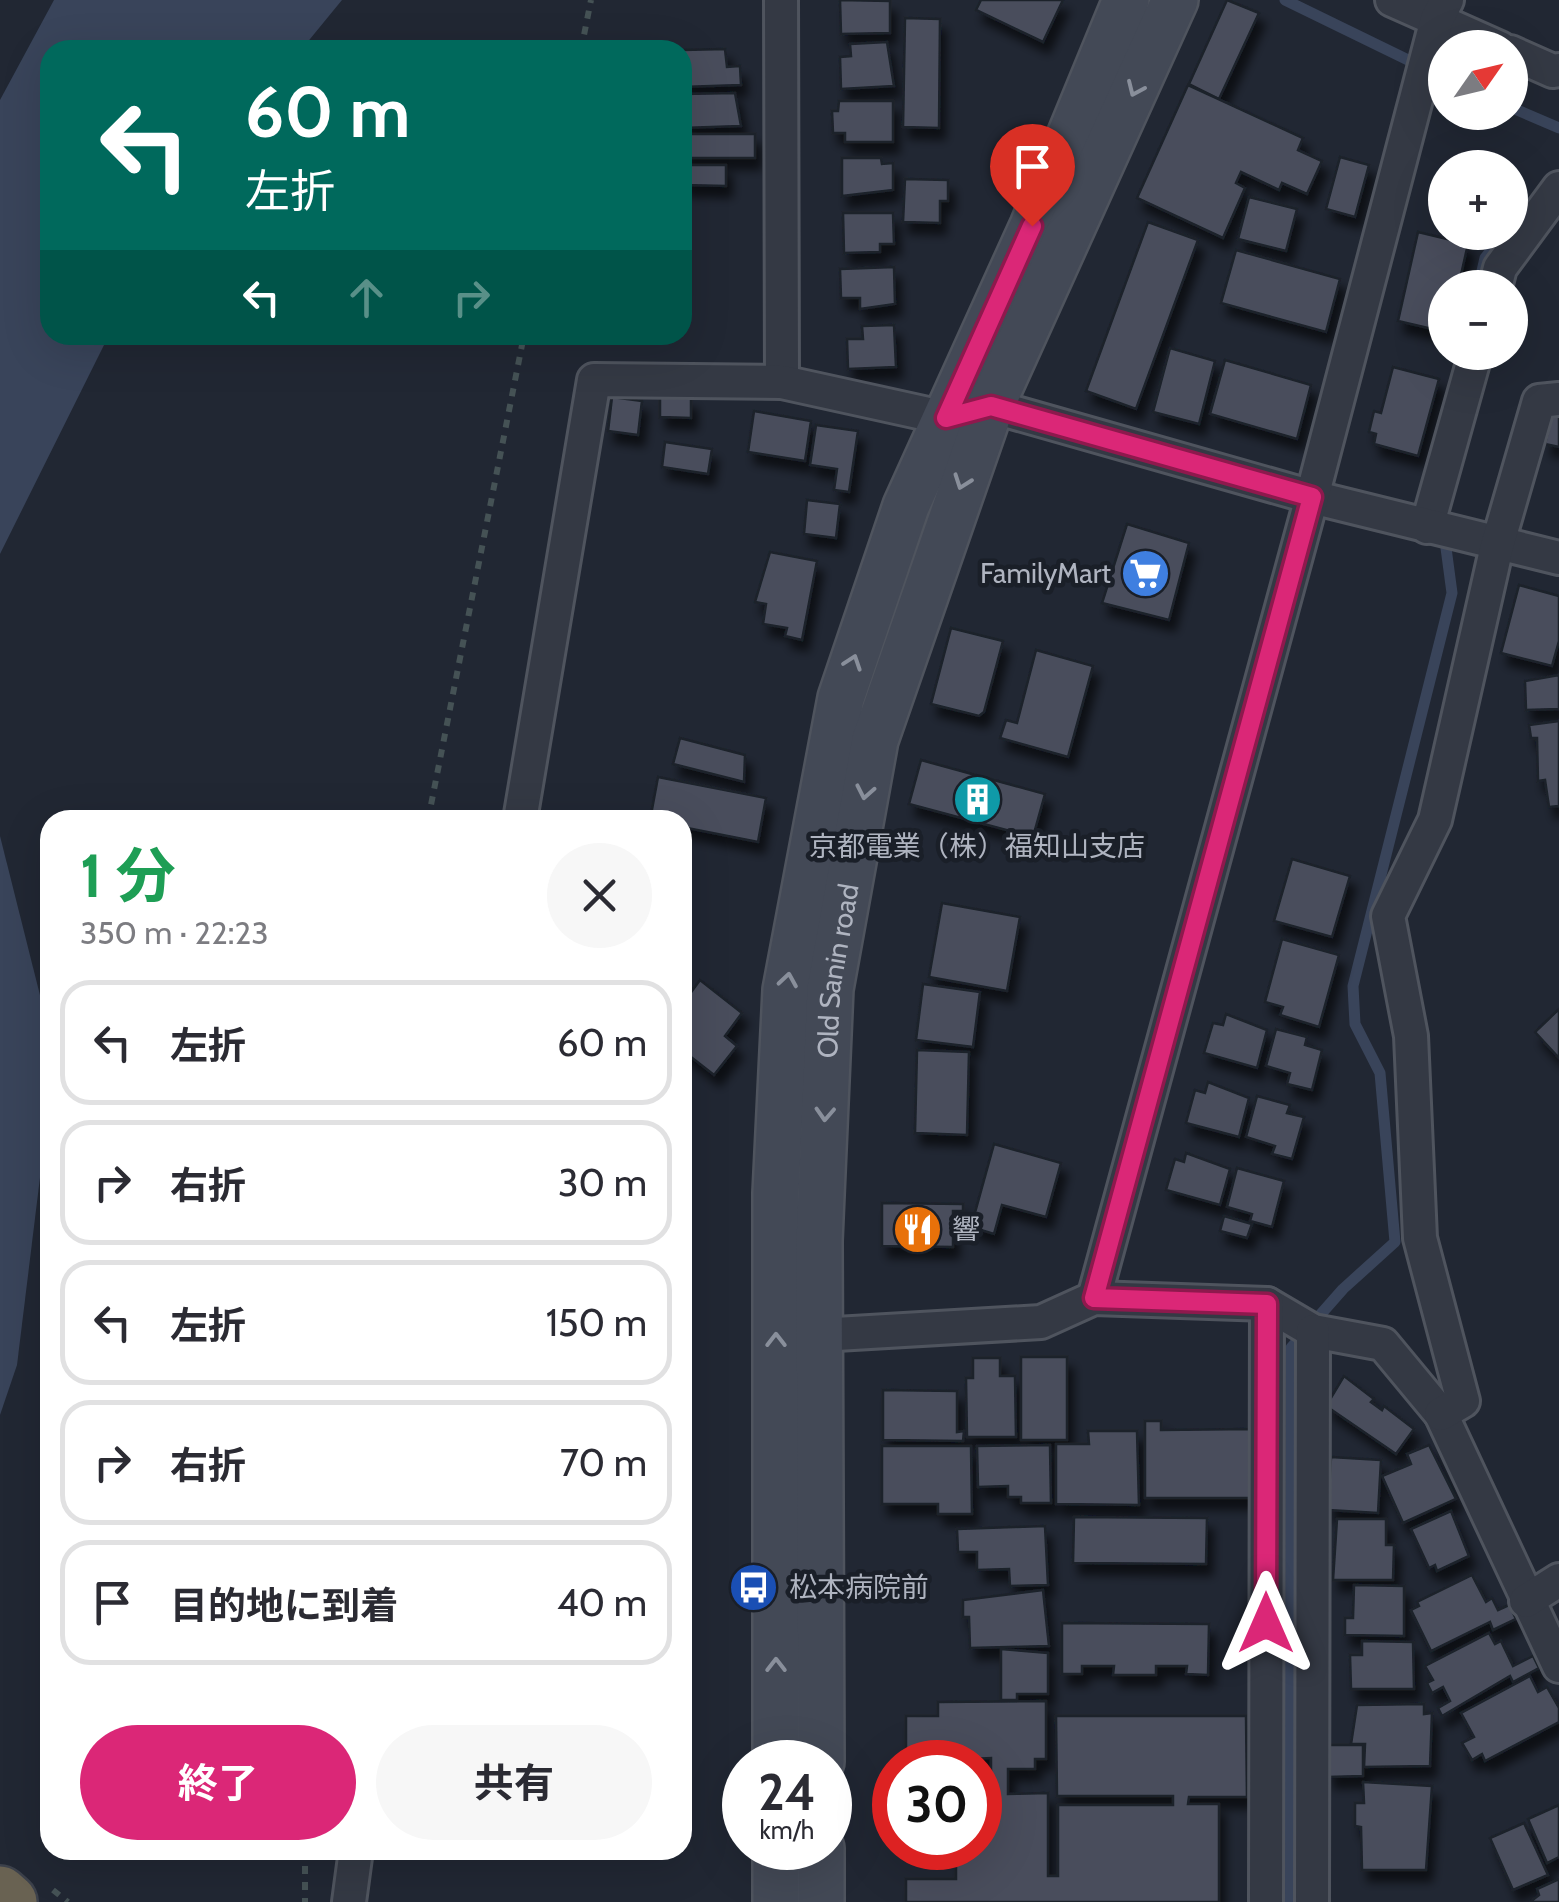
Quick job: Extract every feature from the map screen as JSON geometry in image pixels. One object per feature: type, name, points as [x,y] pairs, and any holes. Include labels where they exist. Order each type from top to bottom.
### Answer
[{"type":"highway","points":[[0,1894],[9,1902]]},
{"type":"street","points":[[781,0],[782,382]]},
{"type":"street","points":[[776,1740],[776,1194],[786,990],[841,698],[906,506],[1032,226],[1126,0]]},
{"type":"street","name":"Old Sanin road","points":[[821,1740],[818,1241],[830,990],[875,740],[991,406],[1175,0]]},
{"type":"street","points":[[1392,0],[1442,10],[1473,30]]},
{"type":"street","points":[[1094,1298],[1442,10]]},
{"type":"street","points":[[1528,60],[1552,71],[1559,70]]},
{"type":"street","points":[[1500,270],[1559,188]]},
{"type":"street","points":[[1427,527],[1471,370]]},
{"type":"street","points":[[522,810],[594,380],[782,382],[946,418],[991,406],[1312,497],[1559,558]]},
{"type":"street","points":[[1441,1414],[1463,1401],[1420,1238],[1411,1036],[1388,916],[1435,820],[1498,546],[1539,401],[1559,399]]},
{"type":"street","points":[[819,1335],[1041,1322],[1094,1298],[1267,1304],[1312,1331],[1383,1344],[1441,1414],[1559,1666]]},
{"type":"street","points":[[1266,1902],[1267,1304]]},
{"type":"street","points":[[1312,1331],[1312,1902]]},
{"type":"street","points":[[1526,1601],[1559,1580]]},
{"type":"street","points":[[349,1902],[355,1860]]},
{"type":"street","points":[[776,1870],[776,1902]]},
{"type":"street","points":[[821,1870],[821,1902]]},
{"type":"path","points":[[583,40],[591,0]]},
{"type":"path","points":[[430,810],[522,345]]},
{"type":"path","points":[[305,1860],[305,1902]]},
{"type":"water","points":[[54,0],[342,0],[309,40],[40,40],[40,345],[104,345],[0,554],[0,100]]},
{"type":"water","points":[[0,836],[40,995],[40,1178],[17,1365],[0,1415]]},
{"type":"building","points":[[840,0],[890,1],[890,33],[841,34]]},
{"type":"building","points":[[981,0],[1063,0],[1043,42],[976,10]]},
{"type":"building","points":[[1227,0],[1259,13],[1219,99],[1189,84]]},
{"type":"building","points":[[905,18],[940,19],[939,128],[903,127]]},
{"type":"building","points":[[887,42],[894,86],[841,89],[840,57],[851,56],[850,44]]},
{"type":"building","points":[[725,49],[727,67],[740,66],[741,85],[692,87],[692,50]]},
{"type":"building","points":[[1188,85],[1303,138],[1298,150],[1322,161],[1307,194],[1282,183],[1279,190],[1241,172],[1236,183],[1245,188],[1223,238],[1137,198]]},
{"type":"building","points":[[735,93],[741,126],[692,128],[692,94]]},
{"type":"building","points":[[839,101],[893,101],[893,142],[845,142],[845,133],[833,133],[832,111],[838,111]]},
{"type":"building","points":[[692,134],[755,134],[755,158],[692,158]]},
{"type":"building","points":[[1340,157],[1369,165],[1355,217],[1326,209]]},
{"type":"building","points":[[842,158],[881,158],[882,164],[893,163],[893,190],[842,196]]},
{"type":"building","points":[[692,165],[726,165],[726,186],[692,185]]},
{"type":"building","points":[[905,179],[948,180],[948,201],[940,201],[940,223],[903,222]]},
{"type":"building","points":[[1249,197],[1297,209],[1286,251],[1238,239]]},
{"type":"building","points":[[843,213],[893,213],[894,244],[880,244],[880,252],[844,253]]},
{"type":"building","points":[[1148,222],[1198,240],[1136,409],[1086,391]]},
{"type":"building","points":[[1418,232],[1428,234],[1428,250],[1467,250],[1462,270],[1428,270],[1428,328],[1398,321]]},
{"type":"building","points":[[1236,250],[1340,279],[1326,332],[1221,303]]},
{"type":"building","points":[[894,267],[895,304],[860,309],[860,298],[841,298],[840,269]]},
{"type":"building","points":[[894,325],[896,367],[848,369],[847,339],[863,339],[862,326]]},
{"type":"building","points":[[1170,348],[1215,361],[1199,424],[1153,412]]},
{"type":"building","points":[[1225,360],[1311,385],[1297,439],[1210,414]]},
{"type":"building","points":[[1393,367],[1439,379],[1418,456],[1374,444],[1376,434],[1369,432],[1374,411],[1381,413]]},
{"type":"building","points":[[612,397],[642,401],[638,435],[608,431]]},
{"type":"building","points":[[660,397],[691,398],[691,418],[660,417]]},
{"type":"building","points":[[1554,407],[1559,408],[1559,447],[1545,444]]},
{"type":"building","points":[[754,411],[811,421],[805,461],[748,452]]},
{"type":"building","points":[[816,425],[858,431],[849,492],[834,490],[837,469],[810,465]]},
{"type":"building","points":[[665,442],[712,449],[708,474],[662,467]]},
{"type":"building","points":[[807,500],[840,504],[836,538],[804,534]]},
{"type":"building","name":"FamilyMart","points":[[1127,524],[1189,543],[1169,620],[1102,603]]},
{"type":"building","points":[[770,552],[817,561],[802,640],[785,636],[787,628],[763,624],[766,604],[755,602]]},
{"type":"building","points":[[1519,585],[1559,596],[1559,641],[1552,666],[1501,653]]},
{"type":"building","points":[[951,628],[1003,641],[984,712],[979,716],[931,704]]},
{"type":"building","points":[[1036,650],[1093,666],[1068,757],[1000,738],[1006,720],[1017,723]]},
{"type":"building","points":[[1559,675],[1559,709],[1526,710],[1525,681]]},
{"type":"building","points":[[1559,721],[1559,806],[1549,807],[1545,780],[1538,781],[1537,738],[1531,738],[1529,725]]},
{"type":"building","points":[[680,738],[745,755],[744,782],[673,764]]},
{"type":"building","name":"京都電業（株）福知山支店","points":[[921,760],[1045,794],[1033,837],[909,804]]},
{"type":"building","points":[[658,777],[766,798],[758,842],[692,829],[692,810],[652,810]]},
{"type":"building","points":[[1292,859],[1350,876],[1332,937],[1274,921]]},
{"type":"building","points":[[942,903],[1020,917],[1007,991],[929,977]]},
{"type":"building","points":[[1282,939],[1339,955],[1319,1027],[1280,1015],[1283,1007],[1265,1002]]},
{"type":"building","points":[[700,980],[742,1013],[725,1036],[737,1046],[714,1075],[692,1058],[692,991]]},
{"type":"building","points":[[923,984],[980,992],[973,1047],[916,1040]]},
{"type":"building","points":[[1559,1009],[1559,1058],[1535,1032]]},
{"type":"building","points":[[1226,1014],[1267,1030],[1257,1068],[1204,1053],[1213,1023],[1223,1025]]},
{"type":"building","points":[[1276,1029],[1307,1037],[1305,1045],[1322,1050],[1312,1090],[1287,1084],[1290,1073],[1266,1066]]},
{"type":"building","points":[[917,1050],[969,1052],[967,1135],[915,1133]]},
{"type":"building","points":[[1208,1082],[1249,1098],[1239,1137],[1186,1123],[1195,1090],[1205,1093]]},
{"type":"building","points":[[1257,1096],[1290,1105],[1287,1113],[1304,1117],[1292,1159],[1272,1154],[1275,1146],[1246,1137]]},
{"type":"building","points":[[994,1144],[1061,1163],[1046,1217],[1002,1205],[994,1234],[971,1227]]},
{"type":"building","points":[[1186,1153],[1230,1169],[1220,1205],[1166,1190],[1175,1159],[1184,1162]]},
{"type":"building","points":[[1237,1168],[1284,1181],[1272,1227],[1250,1221],[1252,1214],[1227,1207]]},
{"type":"building","name":"響","points":[[882,1203],[963,1204],[963,1211],[953,1211],[953,1247],[882,1246]]},
{"type":"building","points":[[1224,1216],[1252,1224],[1247,1238],[1220,1231]]},
{"type":"building","points":[[1021,1357],[1067,1357],[1067,1440],[1021,1440]]},
{"type":"building","points":[[973,1358],[1000,1358],[1000,1376],[1015,1376],[1016,1437],[967,1437],[966,1378],[973,1378]]},
{"type":"building","points":[[1344,1376],[1374,1399],[1371,1402],[1382,1410],[1384,1406],[1414,1429],[1396,1454],[1326,1406]]},
{"type":"building","points":[[883,1390],[957,1391],[957,1432],[964,1431],[963,1441],[883,1440]]},
{"type":"building","points":[[1145,1421],[1161,1421],[1161,1430],[1252,1429],[1252,1498],[1145,1498]]},
{"type":"building","points":[[1088,1431],[1137,1431],[1139,1505],[1056,1504],[1056,1444],[1089,1444]]},
{"type":"building","points":[[1050,1445],[1051,1503],[1021,1503],[1021,1497],[1008,1497],[1008,1486],[978,1487],[977,1446]]},
{"type":"building","points":[[1429,1445],[1456,1499],[1403,1523],[1382,1476],[1411,1464],[1407,1454]]},
{"type":"building","points":[[882,1446],[971,1446],[972,1514],[938,1514],[938,1504],[882,1504]]},
{"type":"building","points":[[1331,1457],[1381,1460],[1378,1513],[1328,1510]]},
{"type":"building","points":[[1451,1511],[1469,1556],[1437,1571],[1435,1565],[1429,1568],[1411,1529]]},
{"type":"building","points":[[1074,1517],[1207,1518],[1206,1564],[1073,1563]]},
{"type":"building","points":[[1337,1519],[1386,1519],[1386,1545],[1394,1545],[1393,1580],[1333,1580]]},
{"type":"building","points":[[1045,1526],[1048,1585],[1010,1586],[1009,1569],[977,1570],[977,1552],[958,1552],[957,1529]]},
{"type":"building","points":[[1472,1575],[1486,1602],[1492,1598],[1498,1610],[1509,1605],[1516,1619],[1493,1630],[1490,1622],[1431,1651],[1411,1610],[1419,1606],[1417,1602]]},
{"type":"building","points":[[1354,1585],[1404,1586],[1404,1636],[1345,1635],[1345,1618],[1353,1618]]},
{"type":"building","points":[[1043,1590],[1049,1646],[970,1648],[969,1617],[963,1617],[963,1600]]},
{"type":"building","points":[[1062,1623],[1209,1624],[1208,1675],[1186,1674],[1187,1666],[1156,1666],[1156,1675],[1113,1675],[1114,1666],[1082,1666],[1082,1674],[1062,1674]]},
{"type":"building","points":[[1489,1633],[1495,1644],[1501,1641],[1513,1666],[1533,1656],[1539,1668],[1513,1682],[1510,1676],[1442,1716],[1438,1708],[1450,1701],[1443,1687],[1432,1693],[1427,1683],[1433,1680],[1425,1666]]},
{"type":"building","points":[[1362,1641],[1413,1642],[1414,1689],[1351,1689],[1350,1655],[1362,1655]]},
{"type":"building","points":[[1001,1649],[1048,1653],[1048,1694],[1017,1694],[1017,1700],[1001,1700]]},
{"type":"building","points":[[1530,1676],[1538,1692],[1547,1687],[1559,1708],[1559,1722],[1485,1761],[1482,1754],[1472,1760],[1462,1743],[1474,1737],[1461,1713]]},
{"type":"building","points":[[1046,1701],[1046,1759],[1035,1759],[1035,1769],[1008,1769],[1008,1794],[1048,1793],[1048,1876],[1058,1876],[1058,1805],[1173,1805],[1173,1796],[1057,1796],[1056,1716],[1246,1716],[1247,1797],[1189,1797],[1188,1804],[1219,1804],[1219,1902],[906,1902],[906,1879],[956,1879],[956,1870],[1002,1870],[1002,1740],[906,1740],[906,1716],[938,1716],[938,1702]]},
{"type":"building","points":[[1424,1704],[1424,1714],[1432,1713],[1430,1766],[1364,1767],[1365,1744],[1351,1744],[1357,1705]]},
{"type":"building","points":[[1328,1745],[1363,1745],[1363,1776],[1328,1777]]},
{"type":"building","points":[[1363,1782],[1432,1786],[1426,1870],[1362,1870],[1361,1827],[1355,1826],[1355,1803],[1364,1803]]},
{"type":"building","points":[[1559,1805],[1559,1857],[1547,1863],[1528,1819]]},
{"type":"building","points":[[1524,1823],[1548,1875],[1513,1890],[1490,1838]]},
{"type":"building","points":[[1559,1879],[1559,1902],[1530,1902],[1539,1895],[1537,1889]]},
{"type":"waterway","points":[[1285,0],[1428,70]]},
{"type":"waterway","points":[[1528,115],[1559,128]]},
{"type":"waterway","points":[[1482,270],[1491,250]]},
{"type":"waterway","points":[[1290,1902],[1291,1348],[1343,1289],[1395,1242],[1380,1073],[1355,1024],[1353,986],[1452,593],[1444,533]]},
{"type":"place","name":"FamilyMart","points":[[1146,573]]},
{"type":"place","name":"京都電業（株）福知山支店","points":[[977,799]]},
{"type":"place","name":"響","points":[[917,1229]]},
{"type":"place","name":"松本病院前","points":[[754,1587]]},
{"type":"route","points":[[1032,226],[946,418],[991,406],[1312,497],[1094,1298],[1267,1304],[1266,1623]]}]
